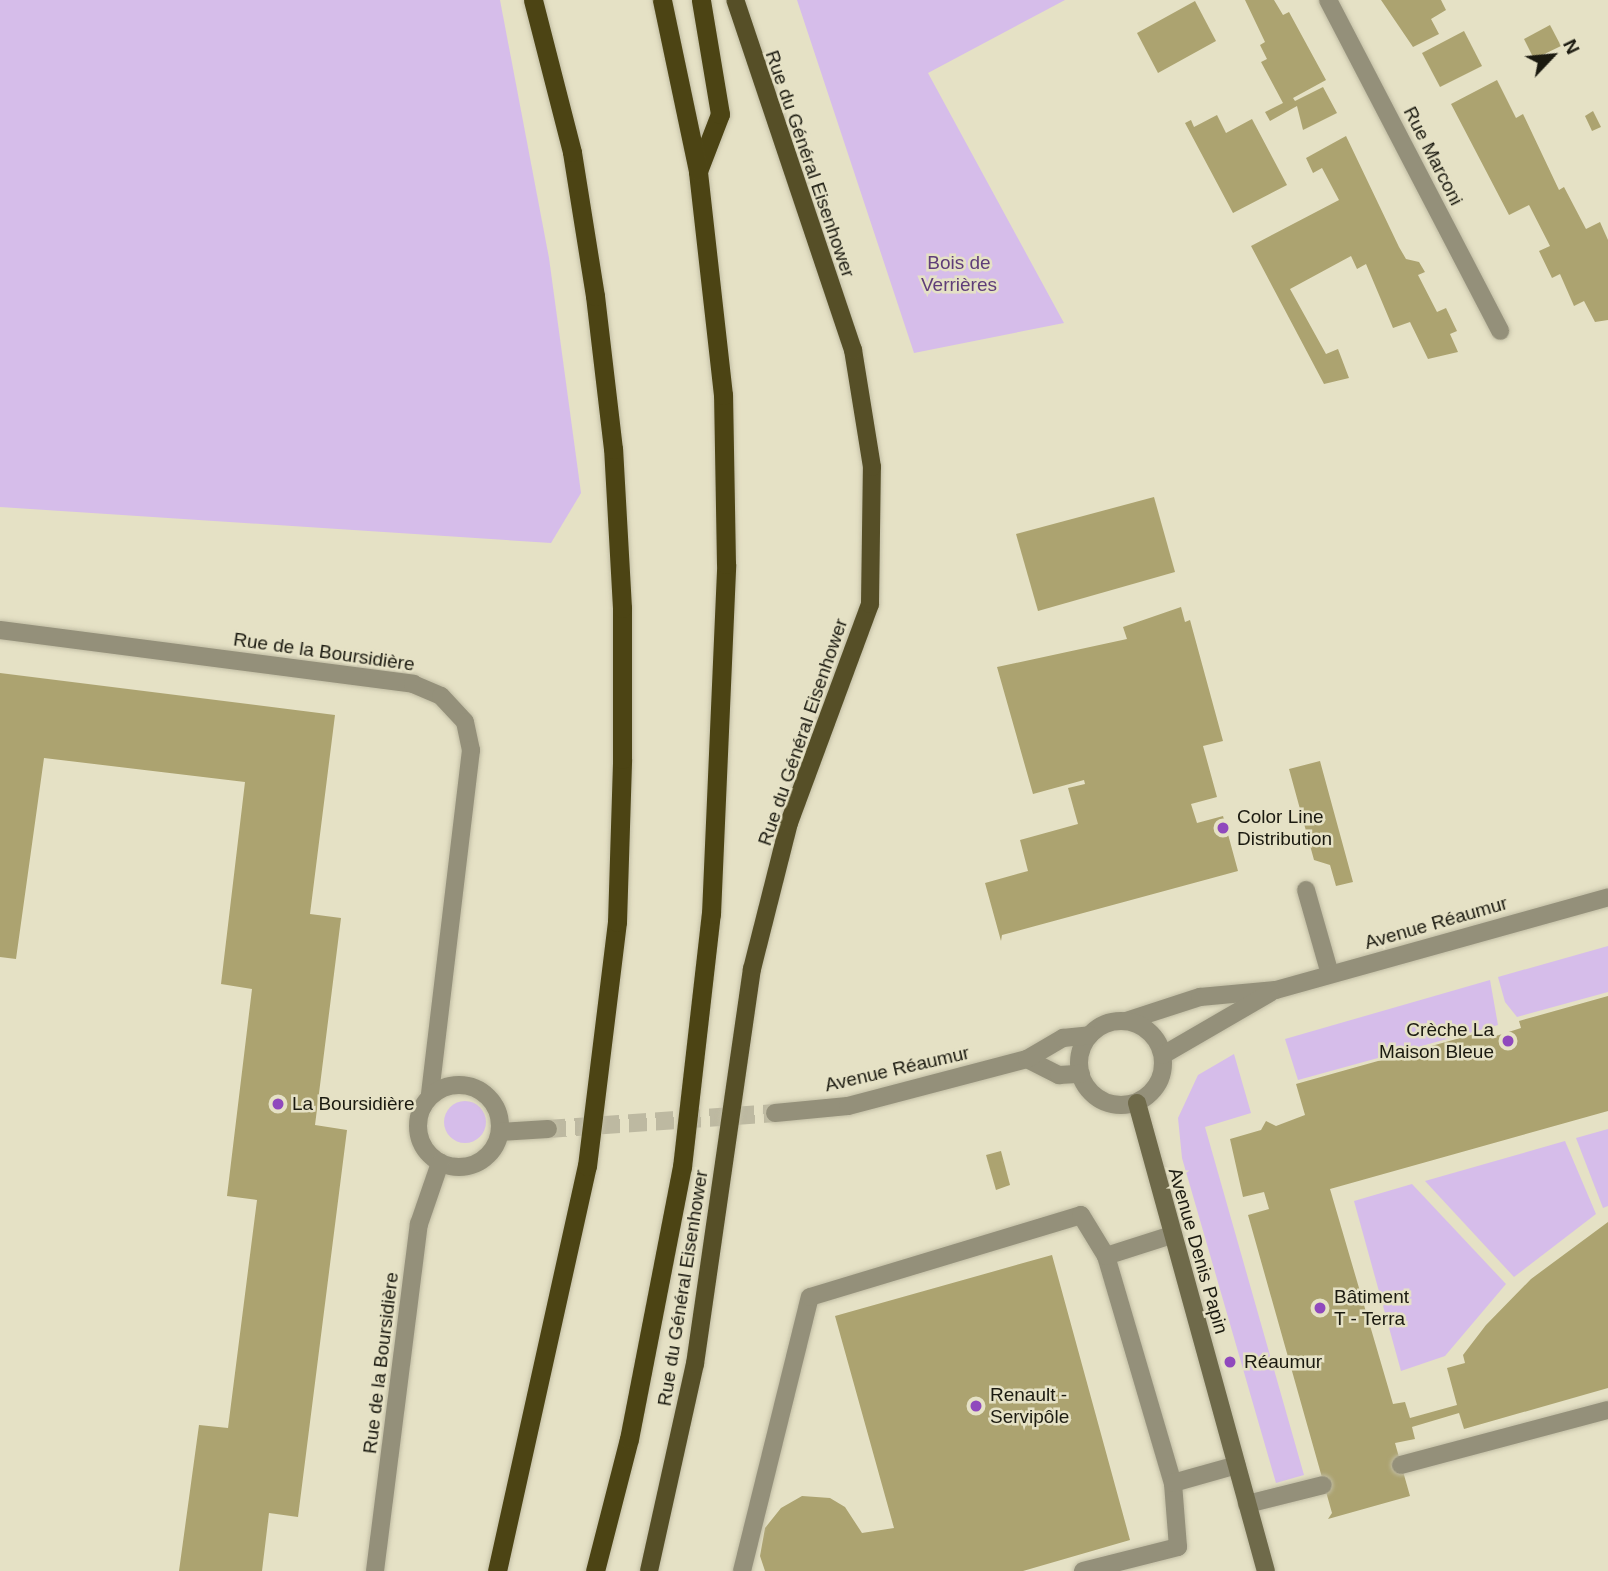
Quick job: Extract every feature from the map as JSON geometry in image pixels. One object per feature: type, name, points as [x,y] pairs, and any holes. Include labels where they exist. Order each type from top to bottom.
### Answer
[{"type":"highway","points":[[497,1571],[587,1166],[617,922],[622,759],[614,476],[595,296],[572,152],[533,0]]},
{"type":"highway","points":[[595,1571],[629,1439],[682,1167],[711,914],[726,551],[723,395],[698,171],[662,0]]},
{"type":"highway","points":[[698,171],[720,114],[701,0]]},
{"type":"main road","name":"Rue du Général Eisenhower","points":[[649,1571],[695,1364],[752,969],[789,823],[870,604],[872,467],[853,351],[735,0]]},
{"type":"main road","name":"Avenue Denis Papin","points":[[1137,1103],[1266,1571]]},
{"type":"street","name":"Rue Marconi","points":[[1328,0],[1500,331]]},
{"type":"street","name":"Rue de la Boursidière","points":[[0,630],[413,684],[441,696],[465,722],[471,750],[430,1095],[418,1120],[418,1135],[440,1163],[419,1224],[374,1571]]},
{"type":"street","points":[[1306,890],[1330,974]]},
{"type":"street","name":"Avenue Réaumur","points":[[1126,1021],[1200,997],[1276,990],[1608,897]]},
{"type":"street","name":"Avenue Réaumur","points":[[1163,1055],[1276,990]]},
{"type":"street","points":[[1126,1021],[1150,1033],[1163,1055],[1155,1089],[1137,1103],[1123,1106],[1096,1097],[1081,1074],[1079,1060],[1090,1035],[1100,1026],[1126,1021]]},
{"type":"street","name":"Avenue Réaumur","points":[[775,1113],[848,1107],[1027,1059],[1063,1038],[1090,1035]]},
{"type":"street","points":[[1027,1059],[1059,1075],[1081,1074]]},
{"type":"street","points":[[430,1095],[452,1085],[479,1090],[496,1109],[500,1132],[494,1149],[475,1164],[440,1163]]},
{"type":"street","points":[[500,1132],[548,1129]]},
{"type":"street","points":[[742,1571],[810,1297],[1081,1215],[1106,1256],[1173,1483],[1178,1547],[1083,1571]]},
{"type":"street","points":[[1106,1256],[1172,1235]]},
{"type":"street","points":[[1401,1465],[1608,1410]]},
{"type":"street","points":[[1173,1483],[1237,1465]]},
{"type":"street","points":[[1247,1504],[1323,1485]]},
{"type":"green space","points":[[0,0],[500,0],[549,258],[581,493],[551,543],[0,507]]},
{"type":"green space","name":"Bois de Verrières","points":[[797,0],[1065,0],[928,73],[1064,323],[914,353]]},
{"type":"green space","points":[[1608,946],[1608,992],[1517,1017],[1505,1002],[1498,977]]},
{"type":"green space","points":[[1490,980],[1498,1025],[1298,1080],[1285,1039]]},
{"type":"green space","points":[[1234,1054],[1251,1113],[1205,1127],[1304,1475],[1276,1483],[1182,1158],[1178,1118],[1198,1075]]},
{"type":"green space","points":[[465,1101],[480,1107],[486,1122],[480,1137],[465,1143],[450,1137],[444,1122],[450,1107]]},
{"type":"green space","points":[[1608,1129],[1608,1206],[1603,1208],[1576,1138]]},
{"type":"green space","points":[[1565,1141],[1596,1214],[1514,1277],[1425,1181]]},
{"type":"green space","points":[[1412,1184],[1506,1284],[1445,1356],[1401,1371],[1354,1201]]},
{"type":"building","points":[[1245,0],[1274,0],[1283,15],[1289,12],[1326,80],[1293,98],[1295,101],[1323,87],[1337,113],[1303,130],[1297,106],[1270,121],[1265,112],[1283,103],[1261,62],[1267,59],[1260,45],[1265,42]]},
{"type":"building","points":[[1381,0],[1441,0],[1446,10],[1431,19],[1439,34],[1413,47]]},
{"type":"building","points":[[1195,1],[1216,41],[1158,73],[1137,33]]},
{"type":"building","points":[[1550,25],[1561,46],[1534,59],[1524,39]]},
{"type":"building","points":[[1464,31],[1482,66],[1440,87],[1422,53]]},
{"type":"building","points":[[1497,80],[1516,118],[1523,114],[1559,190],[1564,187],[1586,229],[1600,222],[1608,240],[1608,320],[1595,322],[1584,301],[1574,306],[1560,274],[1552,278],[1539,251],[1550,246],[1529,205],[1509,215],[1451,104]]},
{"type":"building","points":[[1593,111],[1601,127],[1592,131],[1585,116]]},
{"type":"building","points":[[1217,115],[1226,133],[1252,119],[1287,185],[1233,213],[1185,123],[1191,120],[1194,127]]},
{"type":"building","points":[[1346,136],[1399,247],[1406,259],[1419,262],[1425,272],[1418,275],[1437,312],[1446,308],[1457,331],[1450,334],[1458,352],[1428,359],[1410,322],[1393,328],[1366,264],[1357,269],[1351,256],[1290,289],[1326,354],[1338,349],[1349,378],[1324,384],[1251,246],[1339,200],[1322,168],[1313,173],[1306,158]]},
{"type":"building","points":[[1154,497],[1175,572],[1038,611],[1016,534]]},
{"type":"building","points":[[1181,607],[1185,622],[1190,620],[1223,741],[1203,746],[1217,797],[1191,804],[1197,823],[1223,816],[1238,871],[1002,935],[1001,941],[985,883],[1028,871],[1020,840],[1078,824],[1068,788],[1085,784],[1084,780],[1033,794],[997,667],[1127,639],[1123,627]]},
{"type":"building","name":"La Boursidière","points":[[0,673],[335,715],[310,914],[341,918],[315,1125],[347,1130],[298,1517],[269,1513],[262,1571],[179,1571],[199,1425],[228,1428],[257,1200],[227,1196],[252,989],[221,984],[245,782],[44,758],[16,959],[0,957]]},
{"type":"building","points":[[1320,761],[1353,882],[1336,886],[1330,865],[1314,860],[1289,769]]},
{"type":"building","name":"Bâtiment T - Terra","points":[[1608,996],[1608,1111],[1330,1189],[1393,1404],[1405,1402],[1410,1418],[1457,1405],[1447,1368],[1465,1363],[1463,1355],[1486,1325],[1531,1279],[1608,1222],[1608,1388],[1464,1429],[1459,1413],[1412,1427],[1415,1439],[1395,1443],[1410,1496],[1328,1519],[1332,1513],[1248,1215],[1269,1209],[1264,1192],[1243,1197],[1230,1139],[1261,1130],[1266,1121],[1276,1126],[1305,1115],[1296,1084],[1492,1029],[1496,1036],[1521,1028],[1519,1021]]},
{"type":"building","points":[[1001,1151],[1010,1185],[996,1190],[986,1155]]},
{"type":"building","name":"Renault - Servipôle","points":[[1052,1255],[1130,1540],[1023,1571],[765,1571],[760,1556],[765,1528],[781,1508],[802,1496],[830,1498],[845,1507],[862,1533],[894,1528],[835,1316]]},
{"type":"tunnel","points":[[548,1129],[775,1113]]},
{"type":"place","name":"Color Line Distribution","points":[[1223,828]]},
{"type":"place","name":"Crèche La Maison Bleue","points":[[1508,1041]]},
{"type":"place","name":"La Boursidière","points":[[278,1104]]},
{"type":"place","name":"Bâtiment T - Terra","points":[[1320,1308]]},
{"type":"place","name":"Réaumur","points":[[1230,1362]]},
{"type":"place","name":"Renault - Servipôle","points":[[976,1406]]}]
